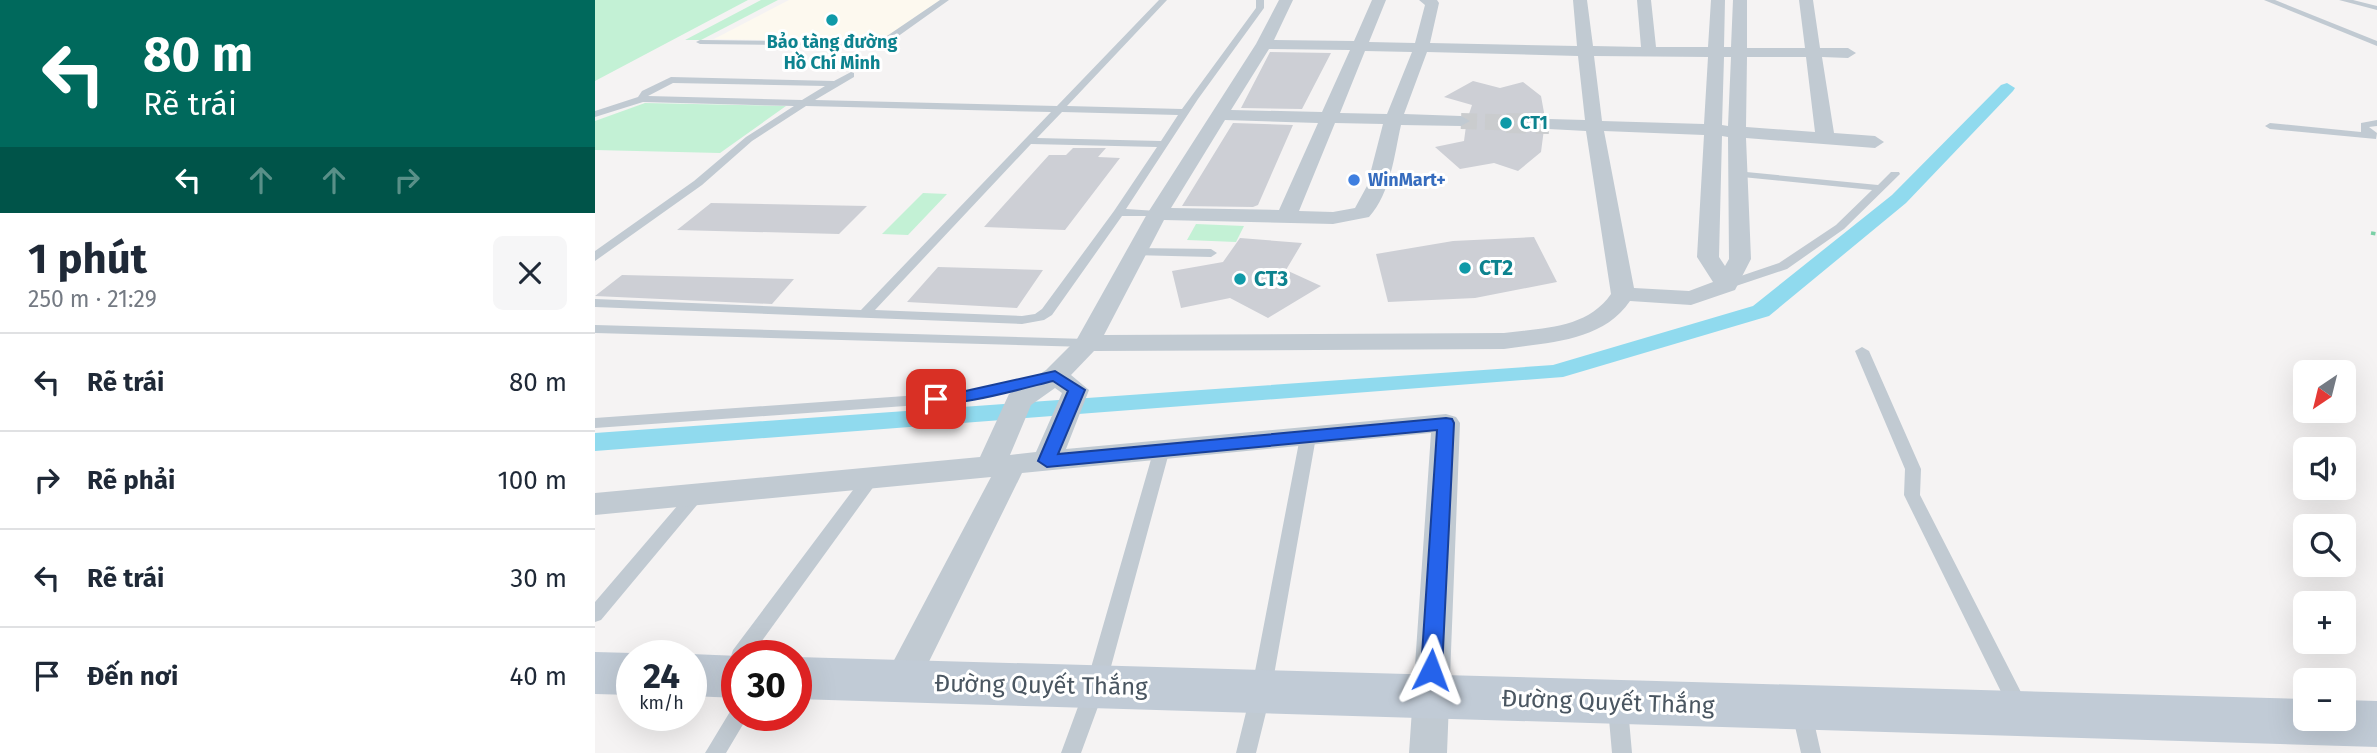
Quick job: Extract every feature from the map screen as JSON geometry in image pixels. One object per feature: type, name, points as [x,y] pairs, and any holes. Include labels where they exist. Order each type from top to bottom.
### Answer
[{"type":"street","points":[[1049,456],[1066,383],[1157,214],[1265,44],[1286,0]]},
{"type":"street","points":[[1286,218],[1379,0]]},
{"type":"street","points":[[1157,214],[1333,218],[1361,213],[1368,206],[1377,186],[1393,120],[1421,48],[1432,4],[1426,0]]},
{"type":"street","points":[[1087,343],[1504,341],[1561,332],[1600,319],[1623,294],[1594,125],[1580,0]]},
{"type":"street","points":[[1644,0],[1649,52]]},
{"type":"street","points":[[1718,0],[1708,257],[1727,285]]},
{"type":"street","points":[[1623,294],[1691,298],[1727,285],[1740,259],[1736,132],[1740,0]]},
{"type":"street","points":[[1806,0],[1825,138]]},
{"type":"street","points":[[1265,44],[1848,53]]},
{"type":"street","points":[[1220,116],[1461,121]]},
{"type":"street","points":[[1549,124],[1711,130],[1875,142]]},
{"type":"street","points":[[901,681],[999,463],[1019,400],[1066,383]]},
{"type":"street","points":[[595,504],[871,478],[1049,456],[1308,437],[1446,423],[1427,753]]},
{"type":"street","points":[[595,673],[616,674]]},
{"type":"street","name":"Đường Quyết Thắng","points":[[812,678],[1096,685],[1618,703],[1806,731],[2022,715],[2377,724]]},
{"type":"lane","points":[[701,42],[876,44],[887,40],[945,0]]},
{"type":"lane","points":[[863,315],[1163,0]]},
{"type":"lane","points":[[595,303],[863,315],[1022,320],[1039,317],[1047,312],[1119,212],[1185,112],[1260,8],[1261,0]]},
{"type":"lane","points":[[2268,0],[2374,41]]},
{"type":"lane","points":[[2343,0],[2377,8]]},
{"type":"lane","points":[[595,257],[698,183],[749,139],[851,75]]},
{"type":"lane","points":[[642,99],[645,93],[671,80],[839,84]]},
{"type":"lane","points":[[595,114],[642,99],[1185,112]]},
{"type":"lane","points":[[2376,137],[2365,130],[2364,125],[2377,123]]},
{"type":"lane","points":[[2270,126],[2376,137]]},
{"type":"lane","points":[[1031,141],[1164,144]]},
{"type":"lane","points":[[1736,174],[1880,188]]},
{"type":"lane","points":[[1727,285],[1783,266],[1840,227],[1895,174]]},
{"type":"lane","points":[[1119,212],[1157,214]]},
{"type":"lane","points":[[1136,252],[1210,253]]},
{"type":"lane","points":[[595,329],[1087,343]]},
{"type":"lane","points":[[1862,351],[1913,469],[1912,495],[2022,715]]},
{"type":"lane","points":[[595,422],[961,397],[1066,383]]},
{"type":"lane","points":[[1246,753],[1261,692],[1308,437]]},
{"type":"lane","points":[[1071,753],[1096,685],[1163,449]]},
{"type":"lane","points":[[755,640],[871,478]]},
{"type":"lane","points":[[595,615],[695,495]]},
{"type":"lane","points":[[1618,703],[1622,753]]},
{"type":"lane","points":[[715,753],[721,718]]},
{"type":"path","points":[[2371,233],[2377,234]]},
{"type":"shaded area","name":"Bảo tàng đường Hồ Chí Minh","points":[[789,0],[942,0],[880,42],[714,39]]},
{"type":"green space","points":[[595,0],[748,0],[595,81]]},
{"type":"green space","points":[[761,0],[778,0],[701,40],[685,40]]},
{"type":"green space","points":[[645,103],[786,106],[720,153],[595,150],[595,121]]},
{"type":"green space","points":[[923,193],[947,194],[908,235],[882,234]]},
{"type":"green space","points":[[1196,224],[1244,226],[1236,242],[1187,240]]},
{"type":"building","points":[[1270,52],[1331,53],[1302,109],[1241,108]]},
{"type":"building","name":"CT1","points":[[1473,81],[1500,88],[1523,82],[1541,96],[1545,118],[1538,123],[1544,129],[1541,152],[1518,171],[1494,163],[1460,169],[1435,147],[1464,141],[1466,126],[1472,122],[1468,117],[1472,105],[1444,97]]},
{"type":"building","points":[[1233,123],[1293,125],[1258,205],[1182,206]]},
{"type":"building","points":[[1073,148],[1106,148],[1098,157],[1120,158],[1065,230],[984,227],[1049,155],[1066,155]]},
{"type":"building","points":[[711,203],[867,206],[839,234],[677,230]]},
{"type":"building","name":"CT2","points":[[1534,237],[1557,282],[1475,298],[1388,302],[1376,254],[1453,241]]},
{"type":"building","name":"CT3","points":[[1240,238],[1302,243],[1286,270],[1321,286],[1268,318],[1230,298],[1181,308],[1172,271],[1223,262]]},
{"type":"building","points":[[938,267],[1043,270],[1017,308],[907,302]]},
{"type":"building","points":[[622,275],[794,279],[772,304],[595,296]]},
{"type":"waterway","points":[[595,442],[1554,372],[1761,311],[1899,199],[2007,88]]},
{"type":"tunnel","points":[[1461,121],[1549,124],[1506,123]]},
{"type":"place","name":"Bảo tàng đường Hồ Chí Minh","points":[[832,20]]},
{"type":"place","name":"CT1","points":[[1506,123]]},
{"type":"place","name":"WinMart+","points":[[1354,180]]},
{"type":"place","name":"CT2","points":[[1465,268]]},
{"type":"place","name":"CT3","points":[[1240,279]]},
{"type":"route","points":[[936,399],[961,397],[1055,376],[1076,390],[1047,461],[1446,423],[1431,670]]}]
